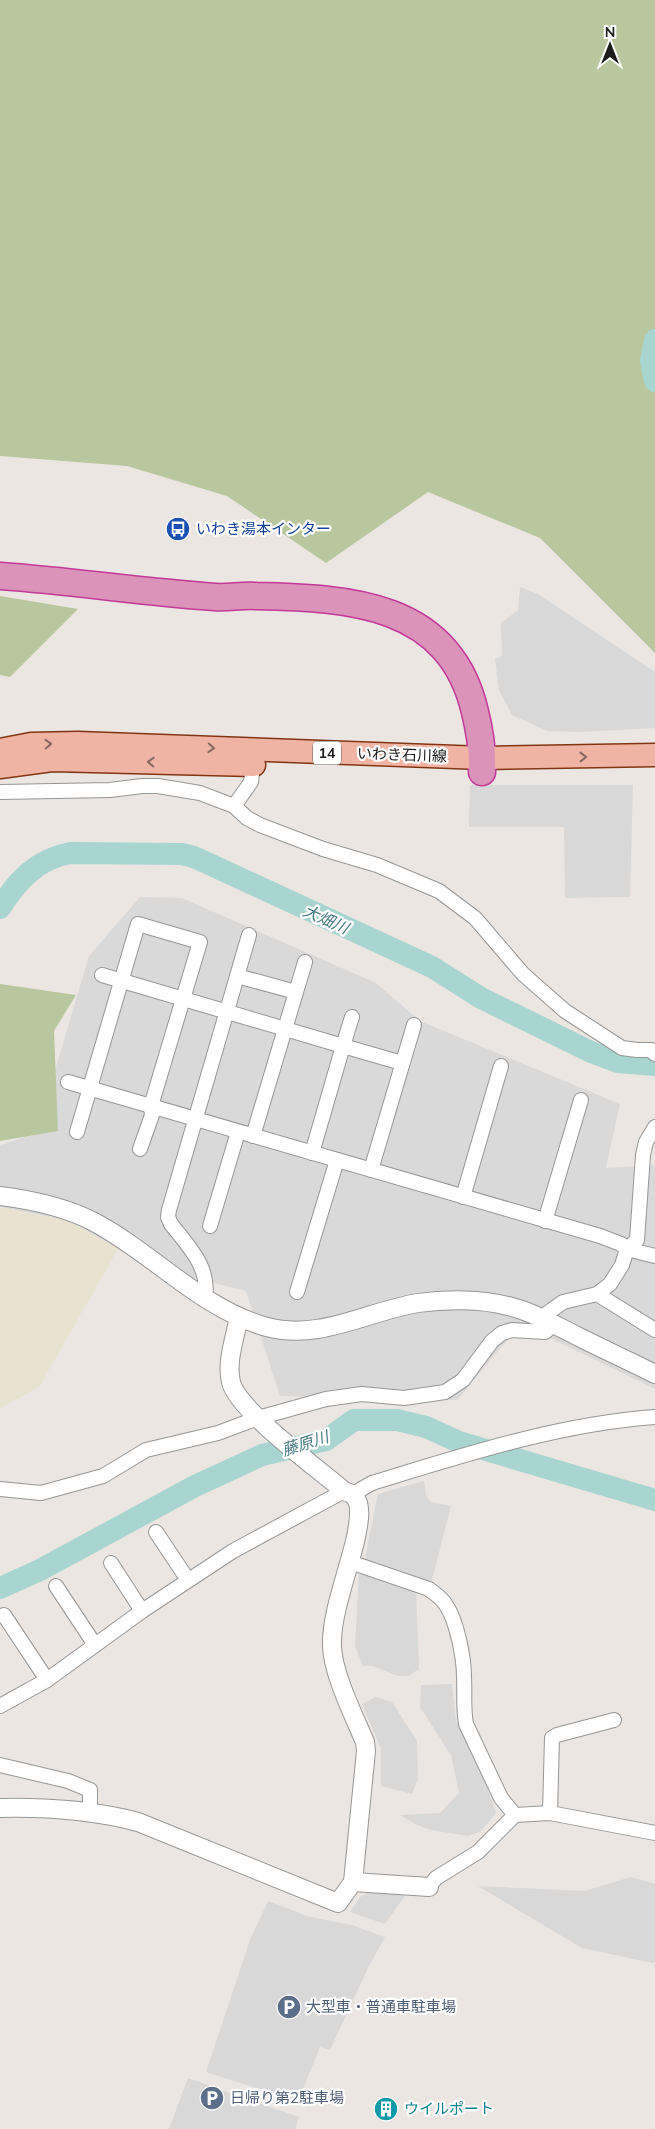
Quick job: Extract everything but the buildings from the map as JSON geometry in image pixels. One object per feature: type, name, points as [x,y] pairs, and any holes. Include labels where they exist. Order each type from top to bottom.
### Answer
[{"type":"highway","points":[[0,565],[103,572],[218,584],[254,596]]},
{"type":"highway","points":[[0,576],[217,597],[254,596],[319,600],[383,610],[417,625],[446,650],[466,681],[476,718],[483,765]]},
{"type":"main road","name":"いわき石川線","points":[[0,750],[31,744],[78,743],[254,758]]},
{"type":"main road","name":"いわき石川線","points":[[483,765],[655,755]]},
{"type":"main road","name":"いわき石川線","points":[[0,767],[52,760],[254,758],[483,765],[594,772],[655,770]]},
{"type":"street","points":[[234,806],[251,782],[254,758]]},
{"type":"street","points":[[0,792],[110,790],[158,786],[200,793],[234,806],[247,818],[260,825],[323,850],[378,865],[439,891],[475,918],[523,974],[565,1011],[622,1048],[652,1050],[655,1054]]},
{"type":"street","points":[[77,1132],[138,924],[200,942],[151,1106],[152,1115],[140,1149]]},
{"type":"street","points":[[205,1298],[207,1285],[204,1270],[168,1218],[249,935]]},
{"type":"street","points":[[253,1136],[305,962]]},
{"type":"street","points":[[102,975],[402,1063]]},
{"type":"street","points":[[238,976],[296,992]]},
{"type":"street","points":[[312,1153],[352,1017]]},
{"type":"street","points":[[370,1170],[414,1025]]},
{"type":"street","points":[[463,1197],[501,1066]]},
{"type":"street","points":[[68,1082],[545,1221],[621,1244],[628,1249],[655,1256]]},
{"type":"street","points":[[545,1221],[581,1100]]},
{"type":"street","points":[[0,1489],[41,1493],[103,1476],[146,1450],[218,1433],[342,1396],[362,1394],[404,1398],[445,1392],[464,1380],[492,1341],[502,1333],[512,1330],[545,1332],[548,1320],[563,1302],[598,1294],[614,1278],[622,1265],[628,1249],[637,1240],[643,1155],[646,1142],[655,1127]]},
{"type":"street","points":[[210,1226],[238,1132]]},
{"type":"street","points":[[298,1292],[337,1160]]},
{"type":"street","points":[[0,1196],[54,1206],[96,1223],[205,1298],[239,1318],[268,1327],[288,1330],[311,1330],[339,1325],[418,1303],[479,1301],[508,1306],[548,1320],[655,1374]]},
{"type":"street","points":[[598,1294],[655,1330]]},
{"type":"street","points":[[0,1808],[35,1807],[90,1811],[138,1822],[338,1903],[353,1882],[366,1751],[335,1666],[331,1646],[333,1625],[359,1522],[358,1504],[349,1492],[260,1421],[238,1397],[231,1384],[229,1369],[239,1318]]},
{"type":"street","points":[[0,1706],[47,1680],[142,1611],[233,1551],[349,1492],[453,1459],[518,1441],[603,1423],[655,1417]]},
{"type":"street","points":[[156,1532],[188,1580]]},
{"type":"street","points":[[350,1562],[429,1589],[447,1606],[454,1624],[463,1663],[466,1724],[501,1798],[515,1815]]},
{"type":"street","points":[[111,1563],[142,1611]]},
{"type":"street","points":[[56,1586],[95,1645]]},
{"type":"street","points":[[4,1615],[47,1680]]},
{"type":"street","points":[[550,1813],[552,1738],[614,1720]]},
{"type":"street","points":[[0,1765],[68,1781],[90,1790],[90,1811]]},
{"type":"street","points":[[353,1882],[430,1887],[436,1878],[478,1852],[515,1815],[550,1813],[655,1833]]},
{"type":"shaded area","points":[[520,587],[538,594],[655,672],[655,728],[581,732],[547,731],[512,715],[499,690],[495,659],[502,656],[501,623],[518,610]]},
{"type":"shaded area","points":[[470,785],[633,785],[630,897],[565,898],[564,827],[469,827]]},
{"type":"shaded area","points":[[140,897],[182,898],[376,983],[420,1021],[620,1104],[606,1168],[655,1165],[655,1389],[521,1324],[457,1400],[280,1396],[246,1291],[150,1267],[70,1221],[0,1207],[0,1145],[36,1134],[89,956]]},
{"type":"shaded area","points":[[0,1207],[70,1221],[118,1249],[39,1387],[0,1408]]},
{"type":"shaded area","points":[[424,1481],[426,1495],[431,1502],[451,1506],[431,1584],[364,1563],[378,1494]]},
{"type":"shaded area","points":[[359,1572],[416,1589],[419,1669],[408,1676],[398,1676],[373,1666],[363,1666],[355,1646]]},
{"type":"shaded area","points":[[452,1684],[456,1722],[475,1754],[496,1813],[481,1831],[468,1836],[431,1830],[415,1824],[400,1815],[440,1813],[459,1793],[451,1755],[420,1707],[421,1685]]},
{"type":"shaded area","points":[[376,1697],[392,1702],[417,1741],[418,1779],[412,1794],[381,1786],[381,1749],[362,1704]]},
{"type":"shaded area","points":[[631,1877],[655,1884],[655,1962],[652,1963],[582,1948],[478,1886],[584,1891]]},
{"type":"shaded area","points":[[373,1890],[406,1894],[385,1924],[350,1912],[360,1897]]},
{"type":"shaded area","name":"大型車・普通車駐車場","points":[[268,1901],[310,1917],[352,1925],[385,1937],[368,1968],[330,2050],[320,2047],[301,2094],[291,2099],[206,2072],[250,1940]]},
{"type":"shaded area","name":"日帰り第2駐車場","points":[[188,2078],[299,2117],[295,2129],[169,2129]]},
{"type":"green space","points":[[0,0],[655,0],[655,653],[540,538],[428,492],[326,563],[227,496],[127,466],[0,456]]},
{"type":"green space","points":[[0,596],[78,609],[10,677],[0,675]]},
{"type":"green space","points":[[0,984],[76,995],[54,1031],[58,1131],[0,1141]]},
{"type":"waterway","points":[[655,340],[651,361],[655,381]]},
{"type":"waterway","name":"大畑川","points":[[0,908],[21,880],[38,866],[58,856],[70,853],[182,854],[194,857],[432,967],[481,998],[591,1052],[618,1062],[655,1065]]},
{"type":"waterway","name":"藤原川","points":[[0,1588],[40,1570],[195,1486],[262,1455],[326,1440],[354,1420],[397,1420],[426,1427],[459,1442],[655,1500]]},
{"type":"place","name":"いわき湯本インター","points":[[178,529]]},
{"type":"place","name":"大型車・普通車駐車場","points":[[289,2007]]},
{"type":"place","name":"日帰り第2駐車場","points":[[212,2098]]},
{"type":"place","name":"ウイルポート","points":[[386,2109]]}]
